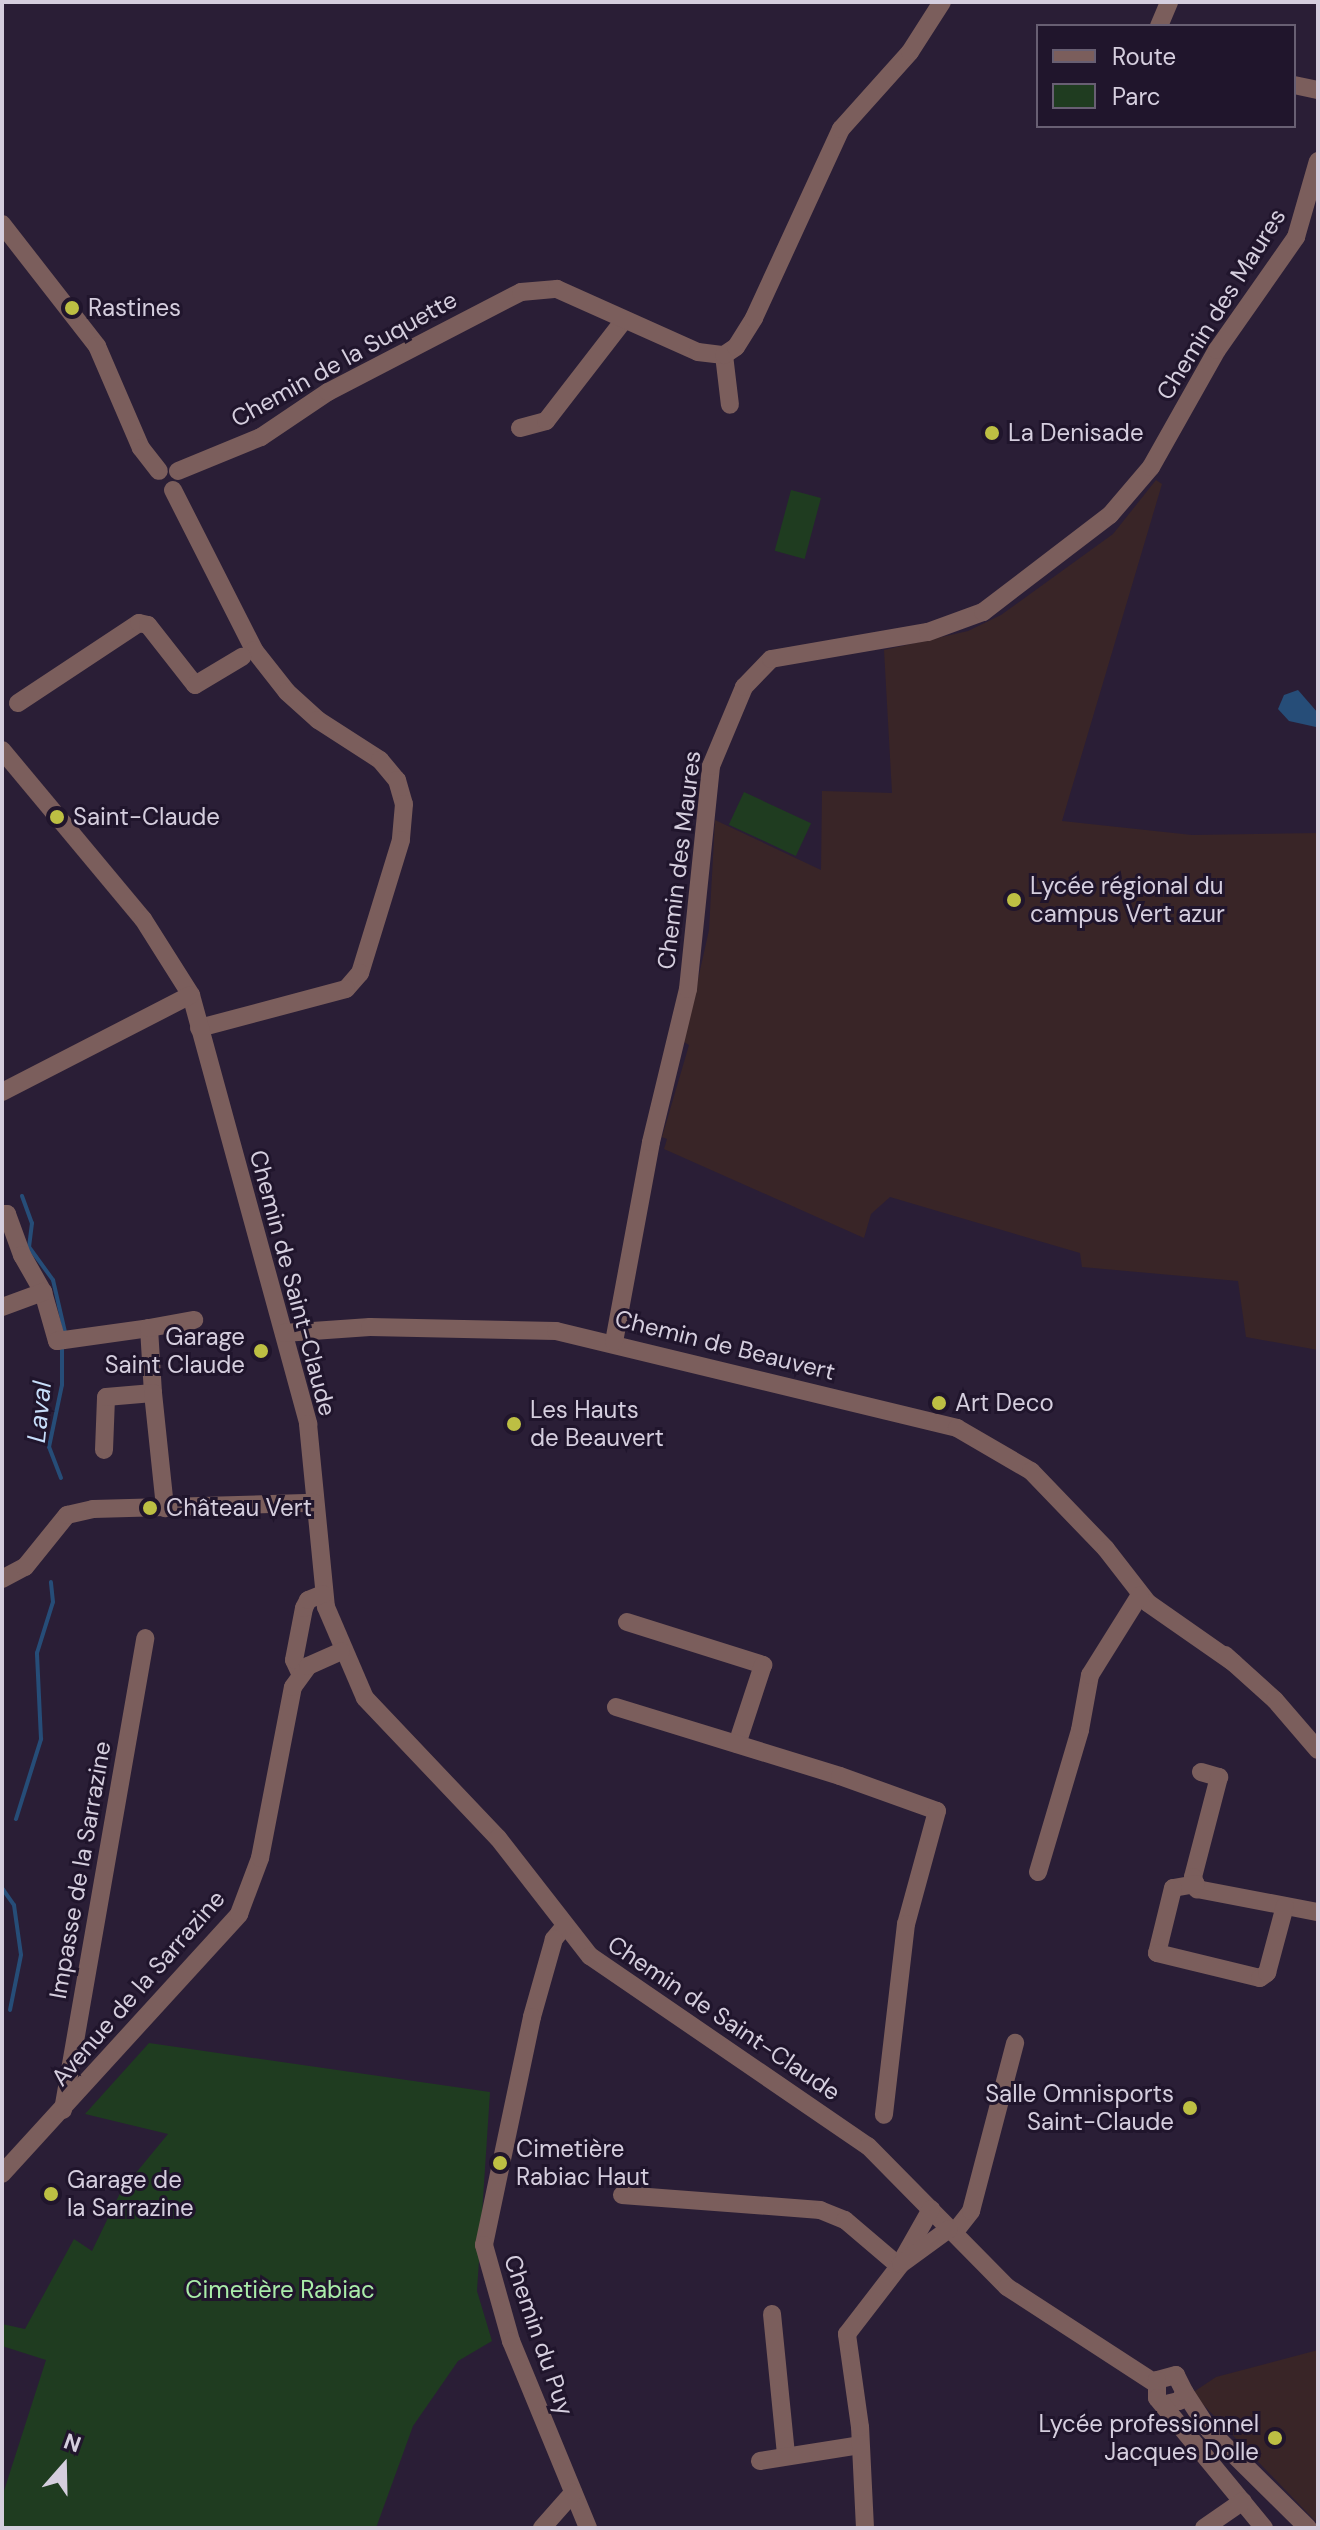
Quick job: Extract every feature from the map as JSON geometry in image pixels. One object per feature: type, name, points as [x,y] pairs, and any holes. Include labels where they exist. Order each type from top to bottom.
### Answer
[{"type":"street","points":[[730,405],[724,355],[736,347],[754,318],[841,129],[910,52],[942,2]]},
{"type":"street","points":[[1160,24],[1169,2]]},
{"type":"street","points":[[1296,85],[1318,90]]},
{"type":"street","name":"Chemin des Maures","points":[[614,1342],[651,1142],[688,989],[711,766],[744,687],[762,664],[782,655],[928,632],[983,612],[1110,515],[1151,467],[1217,350],[1296,237],[1318,161]]},
{"type":"street","points":[[2,224],[97,346],[141,448],[159,471],[158,486],[173,490],[254,650],[287,692],[318,720],[380,760],[397,780],[404,804],[401,840],[360,973],[346,989],[199,1028]]},
{"type":"street","name":"Chemin de la Suquette","points":[[178,471],[261,437],[328,392],[521,292],[557,289],[698,352],[724,355]]},
{"type":"street","points":[[520,428],[546,421],[624,320]]},
{"type":"street","points":[[159,471],[168,466],[178,471],[180,482],[173,490]]},
{"type":"street","points":[[18,703],[139,623],[148,625],[195,685],[242,657]]},
{"type":"street","name":"Chemin de Saint-Claude","points":[[2,750],[143,919],[191,995],[308,1424],[323,1594],[341,1651],[380,1718],[498,1838],[576,1942],[868,2146],[1007,2287],[1155,2383]]},
{"type":"street","points":[[2,1092],[191,995]]},
{"type":"street","points":[[2,1214],[7,1214],[22,1255],[43,1292],[57,1341],[194,1320]]},
{"type":"street","points":[[2,1307],[43,1292]]},
{"type":"street","name":"Chemin de Beauvert","points":[[284,1333],[370,1327],[556,1331],[614,1342],[957,1428],[1031,1471],[1106,1549],[1234,1663],[1318,1750]]},
{"type":"street","points":[[149,1328],[165,1508]]},
{"type":"street","points":[[104,1450],[106,1397],[153,1393]]},
{"type":"street","points":[[2,1579],[25,1567],[67,1515],[93,1509],[314,1503]]},
{"type":"street","name":"Chemin de Beauvert","points":[[1106,1549],[1140,1595],[1190,1637],[1234,1663]]},
{"type":"street","name":"Avenue de la Sarrazine","points":[[2,2174],[239,1914],[252,1888],[285,1713],[300,1673],[294,1660],[304,1608],[308,1600],[323,1594]]},
{"type":"street","points":[[1038,1872],[1080,1730],[1090,1675],[1140,1595]]},
{"type":"street","points":[[627,1622],[763,1665],[737,1744]]},
{"type":"street","name":"Impasse de la Sarrazine","points":[[63,2110],[145,1638]]},
{"type":"street","points":[[300,1673],[341,1651]]},
{"type":"street","points":[[616,1707],[937,1811],[906,1924],[884,2115]]},
{"type":"street","points":[[1201,1772],[1219,1777],[1197,1889],[1318,1912]]},
{"type":"street","points":[[1196,1884],[1173,1888],[1157,1953],[1260,1978],[1267,1973],[1285,1906]]},
{"type":"street","name":"Chemin du Puy","points":[[564,1927],[554,1939],[549,1966],[532,2017],[484,2245],[511,2341],[588,2528]]},
{"type":"street","name":"Chemin du Puy","points":[[549,1966],[576,1942]]},
{"type":"street","points":[[900,2265],[951,2231],[971,2211],[1015,2043]]},
{"type":"street","points":[[622,2195],[820,2210],[845,2220],[900,2265]]},
{"type":"street","points":[[865,2528],[860,2445],[847,2334],[900,2265],[931,2209]]},
{"type":"street","points":[[772,2314],[786,2454]]},
{"type":"street","points":[[1264,2528],[1186,2439],[1166,2404],[1155,2394],[1155,2383],[1165,2374],[1176,2375],[1209,2430],[1308,2528]]},
{"type":"street","points":[[1166,2404],[1179,2401],[1185,2393]]},
{"type":"street","points":[[760,2461],[786,2454],[860,2445]]},
{"type":"street","points":[[542,2528],[573,2493]]},
{"type":"street","points":[[1204,2528],[1243,2501]]},
{"type":"shaded area","name":"Lycée régional du campus Vert azur","points":[[1156,480],[1162,484],[1062,821],[1192,835],[1318,833],[1318,1350],[1246,1337],[1238,1281],[1082,1267],[1080,1253],[890,1197],[871,1214],[864,1238],[664,1149],[667,1139],[662,1137],[689,1045],[684,1042],[709,930],[715,820],[821,870],[822,791],[892,793],[884,650],[968,631],[1001,615],[1113,534]]},
{"type":"shaded area","name":"Lycée professionnel Jacques Dolle","points":[[1318,2350],[1318,2524],[1192,2393],[1216,2377]]},
{"type":"green space","points":[[791,490],[821,498],[805,559],[775,551]]},
{"type":"green space","points":[[744,792],[811,823],[796,856],[729,825]]},
{"type":"green space","name":"Cimetière Rabiac","points":[[149,2043],[490,2092],[477,2291],[492,2341],[458,2361],[413,2426],[376,2528],[2,2528],[2,2497],[46,2360],[2,2346],[2,2324],[25,2329],[74,2239],[92,2251],[121,2191],[168,2134],[85,2114]]},
{"type":"water","points":[[1298,690],[1318,713],[1316,727],[1289,721],[1278,709],[1284,695]]},
{"type":"waterway","name":"Laval","points":[[22,1196],[32,1223],[29,1247],[53,1280],[65,1332]]},
{"type":"waterway","name":"Laval","points":[[61,1478],[49,1447],[62,1385],[62,1348]]},
{"type":"waterway","name":"Laval","points":[[16,1819],[41,1739],[37,1653],[53,1602],[51,1582]]},
{"type":"waterway","name":"Laval","points":[[2,1888],[14,1905],[21,1955],[10,2010]]},
{"type":"place","name":"Rastines","points":[[72,308]]},
{"type":"place","name":"La Denisade","points":[[992,433]]},
{"type":"place","name":"Saint-Claude","points":[[57,817]]},
{"type":"place","name":"Lycée régional du campus Vert azur","points":[[1014,900]]},
{"type":"place","name":"Garage Saint Claude","points":[[261,1351]]},
{"type":"place","name":"Art Deco","points":[[939,1403]]},
{"type":"place","name":"Les Hauts de Beauvert","points":[[514,1424]]},
{"type":"place","name":"Château Vert","points":[[150,1508]]},
{"type":"place","name":"Salle Omnisports Saint-Claude","points":[[1190,2108]]},
{"type":"place","name":"Cimetière Rabiac Haut","points":[[500,2163]]},
{"type":"place","name":"Garage de la Sarrazine","points":[[51,2194]]},
{"type":"place","name":"Lycée professionnel Jacques Dolle","points":[[1275,2438]]}]
